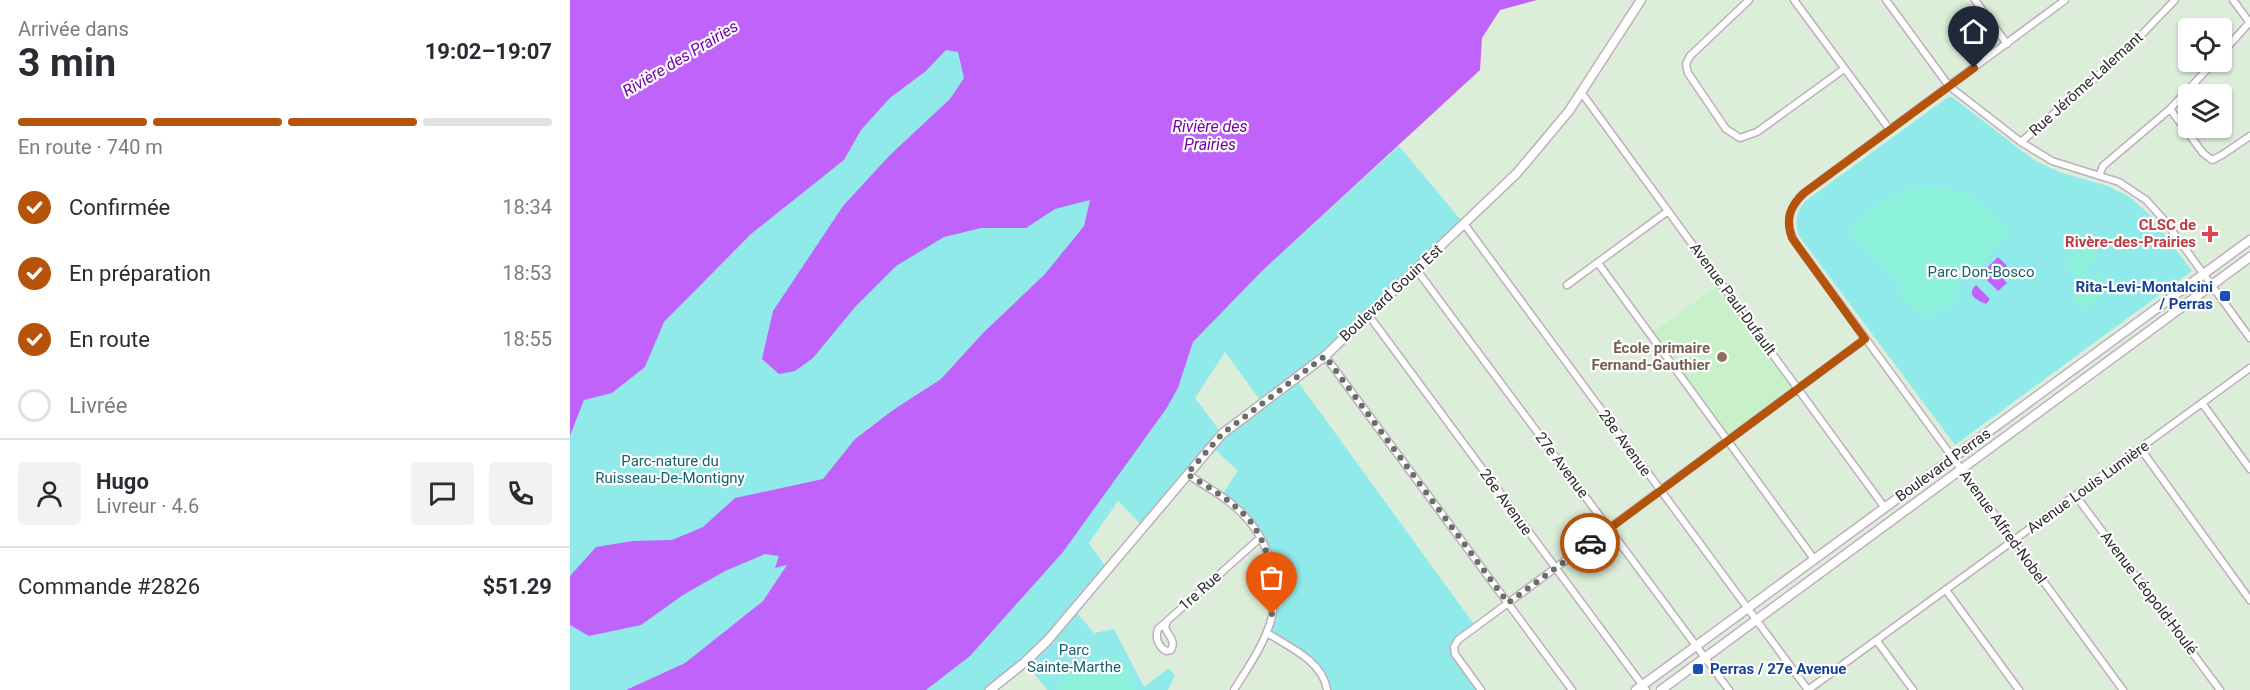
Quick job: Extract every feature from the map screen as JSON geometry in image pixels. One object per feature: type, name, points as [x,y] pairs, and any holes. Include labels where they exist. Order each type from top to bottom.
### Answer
[{"type":"main road","name":"Boulevard Gouin Est","points":[[990,690],[1048,640],[1222,434],[1325,356],[1367,313],[1465,225],[1535,154],[1581,92],[1641,0]]},
{"type":"main road","name":"Boulevard Perras","points":[[1642,688],[1747,608],[2250,240]]},
{"type":"main road","name":"Boulevard Perras","points":[[1661,690],[2250,257]]},
{"type":"street","points":[[1749,0],[1690,56],[1686,64],[1688,73],[1726,129],[1740,138],[1757,132],[1844,69]]},
{"type":"street","points":[[1794,0],[1890,130],[2065,0]]},
{"type":"street","points":[[1886,0],[1949,87],[2021,142],[2052,161],[2127,186],[2146,200],[2250,338]]},
{"type":"street","points":[[1975,0],[2007,44]]},
{"type":"street","name":"Rue Jérôme-Lalemant","points":[[2021,142],[2123,54],[2175,0]]},
{"type":"street","points":[[2232,42],[2250,23],[2233,0]]},
{"type":"street","points":[[2099,176],[2103,166],[2170,109],[2205,72]]},
{"type":"street","name":"Avenue Paul-Dufault","points":[[1581,92],[1885,507]]},
{"type":"street","points":[[2170,109],[2203,153],[2212,160],[2250,136]]},
{"type":"street","name":"Avenue Alfred-Nobel","points":[[1890,130],[1804,193],[1792,206],[1789,214],[1789,230],[1792,238],[2123,690]]},
{"type":"street","points":[[1567,285],[1668,211]]},
{"type":"street","name":"28e Avenue","points":[[1465,225],[1808,690]]},
{"type":"street","points":[[1598,263],[1814,559]]},
{"type":"street","name":"27e Avenue","points":[[1416,269],[1729,690]]},
{"type":"street","name":"26e Avenue","points":[[1367,313],[1642,688]]},
{"type":"street","points":[[1481,690],[1455,654],[1454,647],[1458,640],[1865,339]]},
{"type":"street","points":[[1325,356],[1572,690]]},
{"type":"street","name":"Avenue Louis Lumière","points":[[1808,690],[2250,368]]},
{"type":"street","points":[[2202,404],[2250,469]]},
{"type":"street","points":[[2140,448],[2250,600]]},
{"type":"street","points":[[1187,474],[1221,496],[1249,521],[1260,538],[1271,566],[1274,594],[1267,633],[1234,690]]},
{"type":"street","name":"Avenue Léopold-Houlé","points":[[2076,496],[2220,690]]},
{"type":"street","name":"1re Rue","points":[[1167,621],[1165,628],[1173,641],[1173,648],[1169,651],[1161,648],[1156,636],[1158,629],[1260,538]]},
{"type":"street","points":[[1946,590],[2019,690]]},
{"type":"street","points":[[1267,633],[1309,660],[1318,670],[1328,690]]},
{"type":"street","points":[[1876,641],[1913,690]]},
{"type":"shaded area","points":[[1930,186],[1955,191],[1975,200],[2010,233],[1955,289],[1960,295],[1944,310],[1936,310],[1926,319],[1898,294],[1903,289],[1849,231],[1867,213],[1894,195]]},
{"type":"shaded area","points":[[2086,243],[2090,247],[2100,243],[2096,253],[2099,257],[2078,278],[2065,264]]},
{"type":"shaded area","points":[[2097,274],[2109,287],[2085,311],[2072,298]]},
{"type":"shaded area","name":"École primaire Fernand-Gauthier","points":[[1721,283],[1798,387],[1729,440],[1650,334]]},
{"type":"shaded area","points":[[1109,654],[1129,671],[1136,690],[1057,690],[1058,685],[1073,673],[1078,678]]},
{"type":"green space","name":"Parc-nature du Ruisseau-De-Montigny","points":[[946,50],[1229,79],[1045,274],[983,333],[941,379],[893,410],[856,438],[788,564],[763,601],[685,663],[626,690],[570,690],[570,436],[584,400],[612,393],[645,367],[664,322],[751,234],[844,160],[861,130],[890,98],[926,71]]},
{"type":"green space","name":"Parc Don-Bosco","points":[[1948,97],[1952,97],[2034,160],[2062,173],[2108,186],[2130,197],[2150,215],[2192,271],[1955,445],[1799,236],[1796,221],[1800,208],[1807,200]]},
{"type":"green space","name":"Parc Sainte-Marthe","points":[[1399,146],[1465,225],[1296,379],[1476,627],[1454,647],[1481,690],[1327,690],[1314,665],[1267,633],[1272,614],[1271,566],[1249,521],[1221,496],[1238,471],[1211,446],[1143,527],[1118,501],[1089,543],[1108,570],[1074,609],[1094,633],[1114,629],[1144,687],[1169,668],[1175,676],[1168,690],[1047,690],[1025,662],[990,690],[926,690],[1152,428],[1178,388],[1193,342],[1262,271]],"holes":[[[1225,352],[1262,403],[1222,434],[1195,398]]]},
{"type":"water","name":"Rivière des Prairies","points":[[570,0],[1537,0],[1500,10],[1482,38],[1480,70],[1262,271],[1193,342],[1178,388],[1166,409],[1063,552],[970,656],[926,690],[626,690],[685,663],[763,601],[787,565],[775,568],[779,556],[765,554],[725,571],[683,595],[641,625],[589,636],[570,625],[570,576],[596,547],[633,541],[672,540],[703,527],[735,498],[823,479],[855,439],[893,410],[941,379],[983,333],[1045,274],[1084,226],[1090,200],[1055,209],[1026,228],[981,228],[944,237],[896,266],[855,307],[813,358],[795,371],[779,374],[762,359],[773,311],[843,206],[890,155],[950,99],[964,78],[958,52],[946,50],[926,71],[890,98],[861,130],[844,160],[751,234],[664,322],[645,367],[612,393],[584,400],[570,436]]},
{"type":"water","points":[[1998,257],[2007,266],[1999,274],[2007,283],[1998,291],[1981,274]]},
{"type":"water","points":[[1976,285],[1990,299],[1986,304],[1972,294]]},
{"type":"way so far","points":[[1272,614],[1274,594],[1271,566],[1260,538],[1249,521],[1221,496],[1187,474],[1222,434],[1325,356],[1508,603],[1590,543]]},
{"type":"place","name":"CLSC de Rivère-des-Prairies","points":[[2210,234]]},
{"type":"place","name":"Rita-Levi-Montalcini / Perras","points":[[2225,296]]},
{"type":"place","name":"École primaire Fernand-Gauthier","points":[[1722,357]]},
{"type":"place","name":"Perras / 27e Avenue","points":[[1698,669]]},
{"type":"route","points":[[1590,543],[1865,339],[1792,238],[1788,222],[1792,206],[1804,193],[1974,68]]}]
